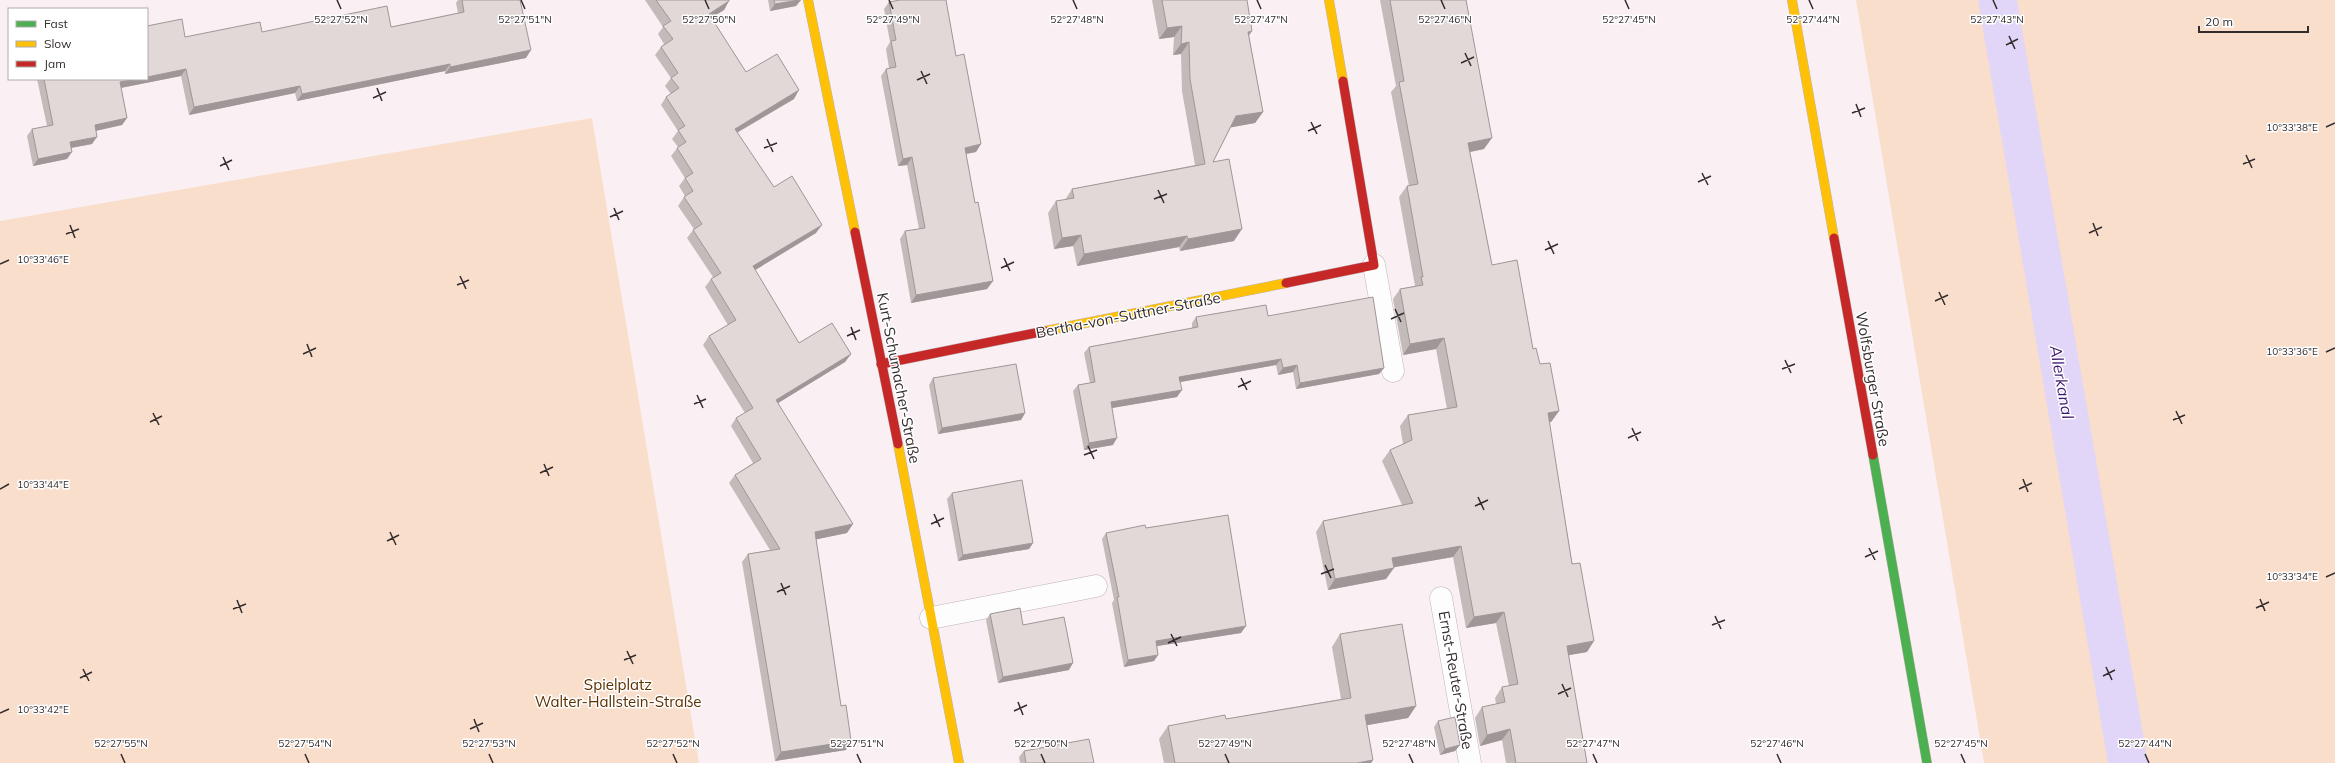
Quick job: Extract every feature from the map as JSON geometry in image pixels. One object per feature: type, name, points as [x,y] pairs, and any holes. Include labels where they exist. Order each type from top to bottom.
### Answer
[{"type":"street","name":"Kurt-Schumacher-Straße","points":[[808,0],[959,763]]},
{"type":"street","points":[[1329,0],[1374,265]]},
{"type":"street","name":"Wolfsburger Straße","points":[[1792,0],[1927,763]]},
{"type":"street","name":"Bertha-von-Suttner-Straße","points":[[881,364],[1374,265]]},
{"type":"lane","points":[[1374,265],[1393,371]]},
{"type":"lane","points":[[931,618],[1096,586]]},
{"type":"lane","name":"Ernst-Reuter-Straße","points":[[1441,598],[1470,763]]},
{"type":"green space","points":[[1856,0],[2335,0],[2335,763],[1984,763]]},
{"type":"green space","name":"Spielplatz Walter-Hallstein-Straße","points":[[592,118],[699,763],[0,763],[0,221]]},
{"type":"water","name":"Allerkanal","points":[[1978,0],[2017,0],[2148,763],[2108,763]]},
{"type":"building","points":[[462,0],[520,0],[531,50],[450,67],[450,64],[302,94],[300,86],[194,107],[186,69],[148,77],[148,26],[182,19],[185,37],[260,22],[262,32],[387,6],[391,27],[464,12]]},
{"type":"building","points":[[656,0],[729,0],[709,14],[746,72],[777,54],[799,90],[735,129],[774,187],[792,176],[822,225],[753,266],[799,343],[832,323],[851,354],[776,400],[853,524],[815,532],[841,706],[846,705],[851,741],[781,752],[748,554],[780,549],[735,475],[761,459],[736,418],[753,408],[709,336],[736,320],[711,279],[721,273],[693,230],[702,224],[684,197],[693,191],[685,178],[693,173],[677,148],[686,142],[678,130],[685,126],[666,97],[679,88],[671,78],[678,73],[661,47],[673,39],[663,26],[671,21]]},
{"type":"building","points":[[774,0],[799,0],[775,4]]},
{"type":"building","points":[[900,0],[946,0],[956,56],[964,54],[981,144],[965,148],[975,203],[978,202],[993,281],[916,295],[905,231],[925,228],[912,157],[903,159],[886,69],[896,67],[891,41],[896,40],[889,2]]},
{"type":"building","points":[[1162,0],[1247,0],[1252,31],[1248,32],[1263,112],[1236,116],[1213,162],[1229,159],[1242,229],[1188,239],[1187,236],[1084,254],[1081,235],[1062,238],[1056,201],[1074,198],[1072,189],[1205,164],[1190,79],[1189,42],[1181,44],[1182,26],[1167,28]]},
{"type":"building","points":[[1390,0],[1466,0],[1492,138],[1468,143],[1492,265],[1517,260],[1533,349],[1536,348],[1540,364],[1550,363],[1559,411],[1548,413],[1572,564],[1580,563],[1594,641],[1567,646],[1587,763],[1516,763],[1510,729],[1487,735],[1482,707],[1505,702],[1502,687],[1518,684],[1504,612],[1474,617],[1461,546],[1392,558],[1394,568],[1335,579],[1323,521],[1413,503],[1390,450],[1412,440],[1408,415],[1457,407],[1444,338],[1410,344],[1400,289],[1423,285],[1421,277],[1423,277],[1407,186],[1418,184],[1399,82],[1404,81]]},
{"type":"building","points":[[44,80],[131,80],[120,82],[127,118],[95,125],[97,137],[70,142],[72,152],[38,159],[32,129],[53,125]]},
{"type":"building","points":[[1373,297],[1384,368],[1300,383],[1297,365],[1283,368],[1281,359],[1179,377],[1182,390],[1111,402],[1117,438],[1089,443],[1078,385],[1095,382],[1089,347],[1198,327],[1196,317],[1266,305],[1268,316]]},
{"type":"building","points":[[1016,364],[1025,413],[942,428],[933,378]]},
{"type":"building","points":[[1022,480],[1033,543],[963,555],[952,493]]},
{"type":"building","points":[[1228,515],[1246,626],[1156,641],[1158,655],[1128,660],[1117,597],[1119,597],[1106,533],[1145,525],[1146,528]]},
{"type":"building","points":[[1020,608],[1023,625],[1064,617],[1073,663],[1003,677],[990,614]]},
{"type":"building","points":[[1402,624],[1416,706],[1365,715],[1373,760],[1357,763],[1175,763],[1168,726],[1225,715],[1226,719],[1351,698],[1340,634]]},
{"type":"building","points":[[1455,717],[1460,745],[1445,749],[1438,721]]},
{"type":"building","points":[[1089,739],[1094,763],[1026,763],[1024,751]]},
{"type":"traffic: fast","points":[[1873,455],[1927,763]]},
{"type":"traffic: slow","points":[[808,0],[855,232]]},
{"type":"traffic: slow","points":[[1329,0],[1343,81]]},
{"type":"traffic: slow","points":[[1792,0],[1834,238]]},
{"type":"traffic: slow","points":[[1045,331],[1286,283]]},
{"type":"traffic: slow","points":[[898,444],[959,763]]},
{"type":"traffic: jam","points":[[1286,283],[1374,265],[1343,81]]},
{"type":"traffic: jam","points":[[855,232],[898,444]]},
{"type":"traffic: jam","points":[[1834,238],[1873,455]]},
{"type":"traffic: jam","points":[[881,364],[1045,331]]}]
